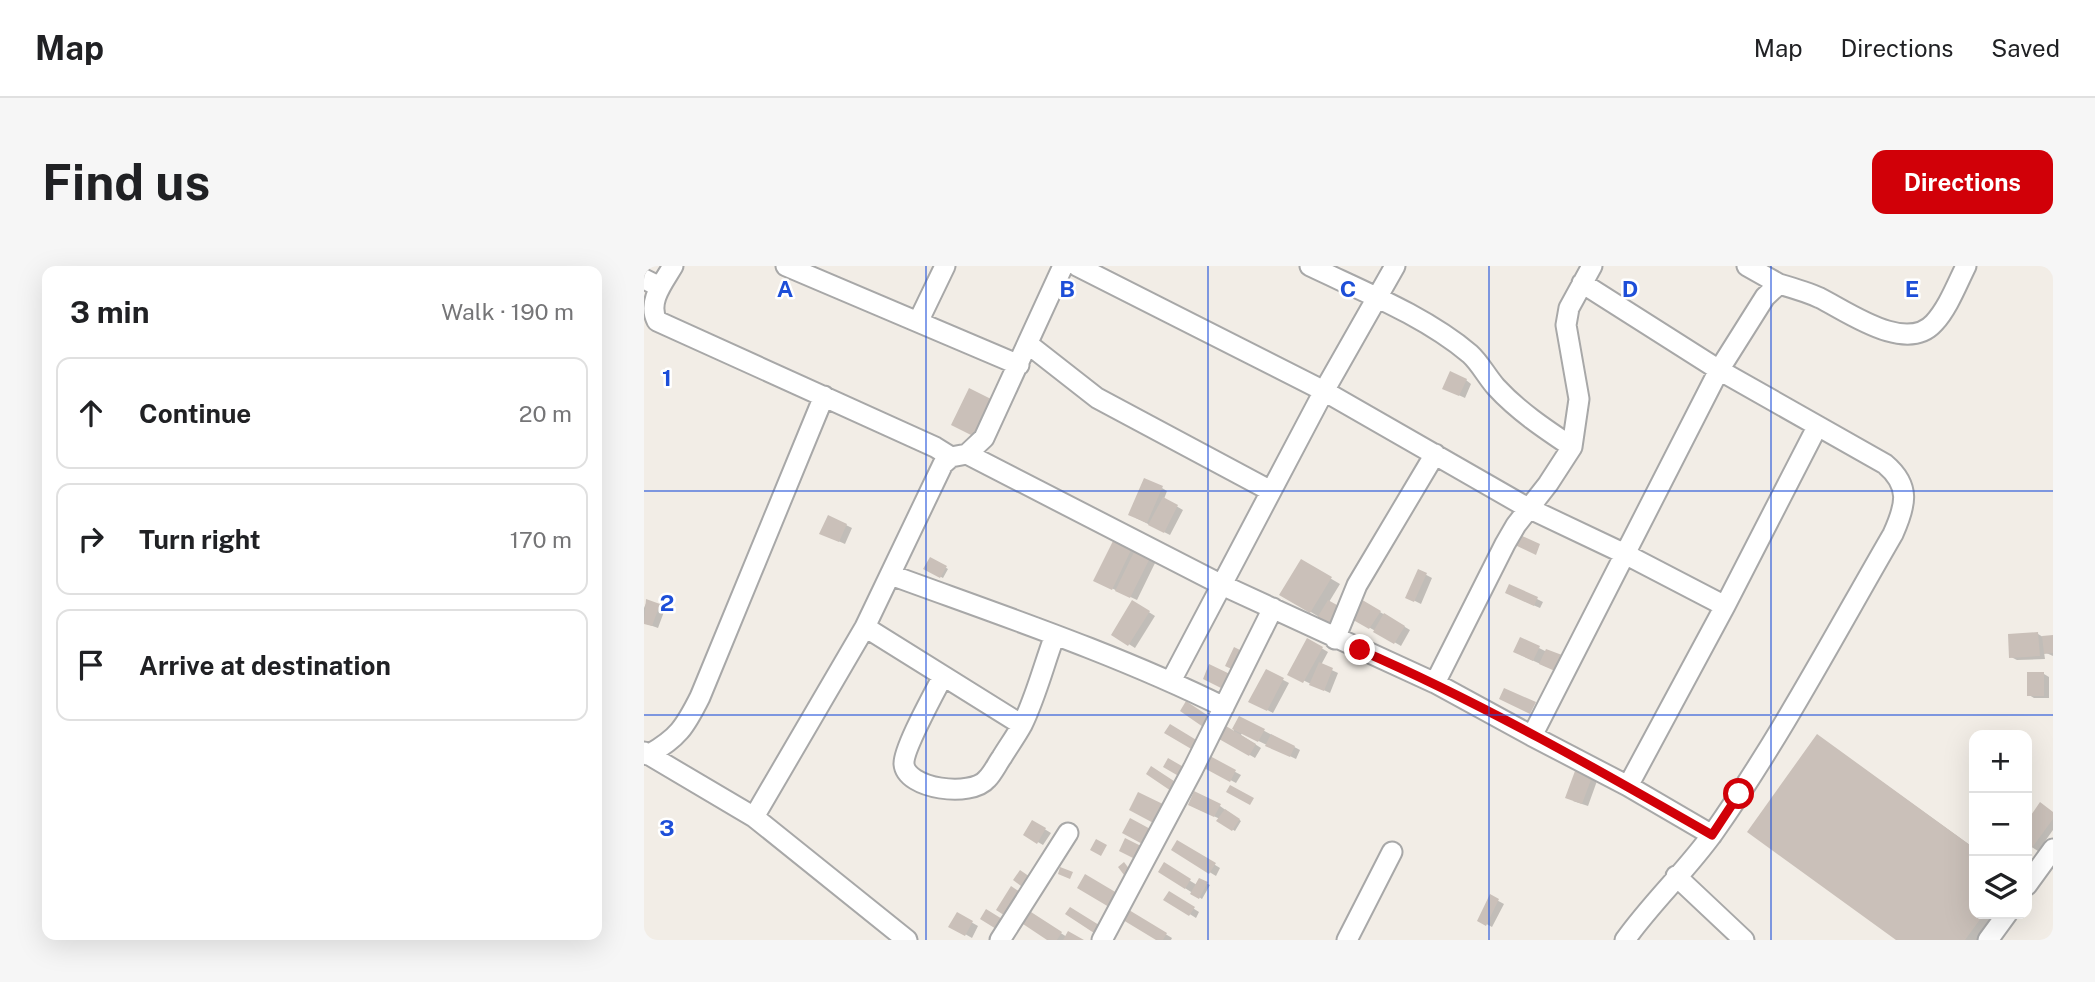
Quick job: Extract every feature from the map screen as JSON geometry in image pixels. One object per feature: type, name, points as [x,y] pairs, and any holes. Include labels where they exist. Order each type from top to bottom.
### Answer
[{"type":"street","points":[[673,266],[652,283],[653,314],[657,321],[959,456],[1335,639],[1435,683],[1628,786],[1712,835]]},
{"type":"street","points":[[786,266],[820,272],[918,322],[1019,365]]},
{"type":"street","points":[[918,322],[945,266]]},
{"type":"street","points":[[754,817],[865,627],[943,464],[984,438],[1063,266]]},
{"type":"street","points":[[1077,266],[1324,391],[1528,508],[1725,606]]},
{"type":"street","points":[[1310,266],[1447,336],[1472,356],[1496,387],[1533,421],[1572,447]]},
{"type":"street","points":[[1171,681],[1324,391],[1395,266]]},
{"type":"street","points":[[1748,266],[1779,284],[1822,298],[1874,326],[1900,333],[1919,333],[1934,324],[1966,266]]},
{"type":"street","points":[[1435,683],[1505,544],[1572,447],[1579,399],[1566,325],[1569,309],[1587,274],[1719,370],[1885,464],[1897,474],[1905,494],[1903,513],[1894,534],[1789,714],[1712,835],[1625,940]]},
{"type":"street","points":[[1532,736],[1719,370],[1765,297],[1779,284]]},
{"type":"street","points":[[1028,344],[1097,398],[1271,491]]},
{"type":"street","points":[[646,754],[671,742],[687,722],[700,697],[824,396]]},
{"type":"street","points":[[1628,786],[1817,427]]},
{"type":"street","points":[[1335,639],[1357,585],[1435,454]]},
{"type":"street","points":[[891,575],[1055,635],[1171,681],[1224,707]]},
{"type":"street","points":[[1102,940],[1273,608]]},
{"type":"street","points":[[865,627],[1022,725]]},
{"type":"street","points":[[943,676],[905,757],[904,765],[907,771],[919,780],[941,789],[974,788],[986,781],[1022,725],[1055,635]]},
{"type":"street","points":[[646,754],[754,817],[907,940]]},
{"type":"street","points":[[1000,940],[1068,833]]},
{"type":"street","points":[[2032,879],[2053,849]]},
{"type":"street","points":[[1347,940],[1392,852]]},
{"type":"street","points":[[1676,876],[1744,940]]},
{"type":"street","points":[[1988,940],[2003,919]]},
{"type":"building","points":[[1450,371],[1467,379],[1459,396],[1442,389]]},
{"type":"building","points":[[969,388],[993,400],[975,437],[951,425]]},
{"type":"building","points":[[1144,478],[1163,486],[1147,523],[1128,515]]},
{"type":"building","points":[[1163,497],[1178,505],[1164,533],[1148,525]]},
{"type":"building","points":[[828,515],[847,524],[839,542],[819,534]]},
{"type":"building","points":[[1520,535],[1540,544],[1536,555],[1515,545]]},
{"type":"building","points":[[1114,539],[1132,548],[1112,590],[1093,581]]},
{"type":"building","points":[[1136,548],[1151,556],[1130,598],[1115,591]]},
{"type":"building","points":[[930,557],[947,566],[940,578],[923,569]]},
{"type":"building","points":[[1301,559],[1332,577],[1310,613],[1279,595]]},
{"type":"building","points":[[1418,569],[1427,573],[1414,602],[1405,598]]},
{"type":"building","points":[[1509,584],[1538,597],[1534,606],[1505,593]]},
{"type":"building","points":[[1359,598],[1381,611],[1369,629],[1348,617]]},
{"type":"building","points":[[646,599],[660,604],[652,626],[644,624]]},
{"type":"building","points":[[1132,600],[1150,611],[1128,646],[1111,635]]},
{"type":"building","points":[[1328,600],[1344,609],[1333,627],[1317,618]]},
{"type":"building","points":[[1384,613],[1405,626],[1394,644],[1373,632]]},
{"type":"building","points":[[2038,632],[2040,656],[2009,658],[2008,634]]},
{"type":"building","points":[[2053,635],[2053,653],[2044,654],[2042,636]]},
{"type":"building","points":[[1520,637],[1540,646],[1533,661],[1513,652]]},
{"type":"building","points":[[1307,638],[1323,647],[1303,683],[1287,675]]},
{"type":"building","points":[[1234,647],[1244,652],[1236,671],[1225,666]]},
{"type":"building","points":[[1546,649],[1562,655],[1555,671],[1539,664]]},
{"type":"building","points":[[1319,662],[1333,668],[1324,691],[1309,685]]},
{"type":"building","points":[[1209,664],[1234,676],[1227,691],[1203,679]]},
{"type":"building","points":[[1266,669],[1284,678],[1267,711],[1248,702]]},
{"type":"building","points":[[2027,672],[2044,672],[2044,696],[2027,696]]},
{"type":"building","points":[[1504,688],[1536,702],[1530,714],[1499,699]]},
{"type":"building","points":[[1186,701],[1213,719],[1206,729],[1180,711]]},
{"type":"building","points":[[1239,716],[1265,729],[1258,742],[1232,729]]},
{"type":"building","points":[[1170,724],[1198,741],[1193,750],[1164,733]]},
{"type":"building","points":[[1226,726],[1256,744],[1249,756],[1219,739]]},
{"type":"building","points":[[1271,734],[1295,746],[1290,757],[1265,746]]},
{"type":"building","points":[[1817,734],[1969,844],[1969,919],[1980,919],[1965,940],[1896,940],[1747,832]]},
{"type":"building","points":[[1210,756],[1236,770],[1230,782],[1204,768]]},
{"type":"building","points":[[1168,758],[1187,769],[1182,778],[1163,767]]},
{"type":"building","points":[[1151,766],[1180,785],[1174,793],[1146,774]]},
{"type":"building","points":[[1575,771],[1592,777],[1582,804],[1565,798]]},
{"type":"building","points":[[1230,785],[1254,798],[1250,805],[1226,792]]},
{"type":"building","points":[[1194,791],[1221,804],[1214,817],[1188,805]]},
{"type":"building","points":[[1138,792],[1169,807],[1159,826],[1129,810]]},
{"type":"building","points":[[2040,802],[2053,812],[2053,819],[2032,848],[2032,814]]},
{"type":"building","points":[[1225,809],[1240,819],[1232,831],[1216,821]]},
{"type":"building","points":[[1130,818],[1154,831],[1146,846],[1122,833]]},
{"type":"building","points":[[1032,820],[1046,828],[1037,844],[1023,835]]},
{"type":"building","points":[[1125,838],[1143,847],[1137,860],[1119,851]]},
{"type":"building","points":[[1096,839],[1107,845],[1101,856],[1090,850]]},
{"type":"building","points":[[1177,840],[1216,863],[1209,874],[1171,850]]},
{"type":"building","points":[[1124,862],[1130,870],[1124,875],[1118,867]]},
{"type":"building","points":[[1164,862],[1191,879],[1185,889],[1158,872]]},
{"type":"building","points":[[1060,867],[1073,872],[1070,879],[1058,874]]},
{"type":"building","points":[[1020,870],[1033,879],[1025,889],[1013,880]]},
{"type":"building","points":[[1085,874],[1117,893],[1109,907],[1077,888]]},
{"type":"building","points":[[1199,878],[1208,882],[1199,899],[1190,894]]},
{"type":"building","points":[[1011,886],[1026,896],[1010,919],[996,910]]},
{"type":"building","points":[[1169,891],[1195,907],[1189,916],[1163,900]]},
{"type":"building","points":[[1490,894],[1499,899],[1486,926],[1477,921]]},
{"type":"building","points":[[1070,907],[1099,925],[1094,933],[1065,914]]},
{"type":"building","points":[[986,909],[1007,922],[1001,932],[980,919]]},
{"type":"building","points":[[1129,910],[1167,933],[1163,940],[1156,940],[1123,920]]},
{"type":"building","points":[[957,912],[973,921],[965,936],[948,927]]},
{"type":"building","points":[[1031,912],[1062,932],[1057,940],[1047,940],[1023,924]]},
{"type":"building","points":[[1068,931],[1084,940],[1063,940]]},
{"type":"route","points":[[1360,650],[1478,705],[1712,835],[1739,794]]}]
